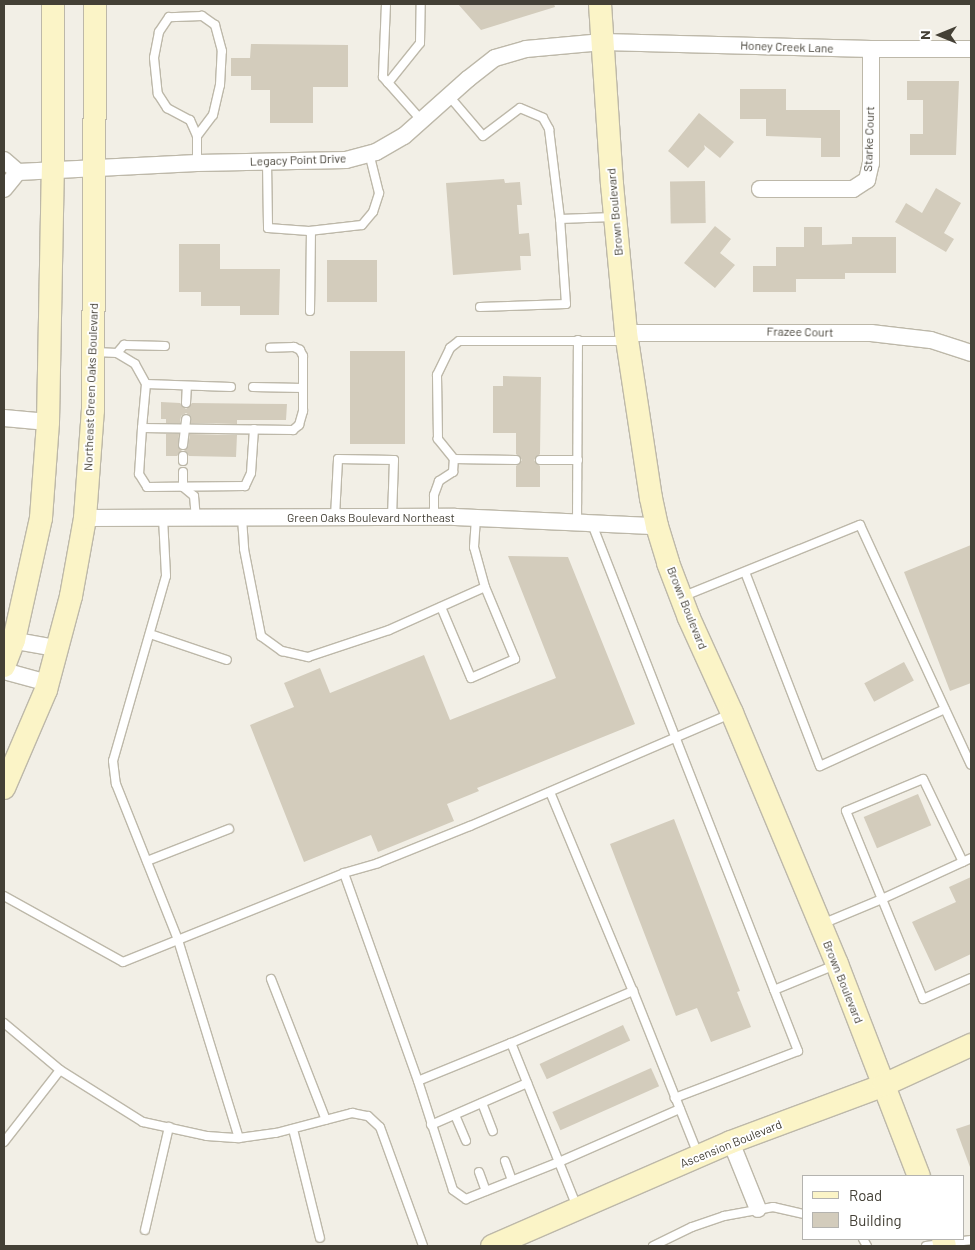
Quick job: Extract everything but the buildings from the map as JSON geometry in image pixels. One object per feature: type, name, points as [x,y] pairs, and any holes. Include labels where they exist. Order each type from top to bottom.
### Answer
[{"type":"street","points":[[4,666],[41,518],[48,422],[53,170],[53,4]]},
{"type":"street","name":"Northeast Green Oaks Boulevard","points":[[4,788],[48,683],[71,596],[85,518],[93,410],[95,4]]},
{"type":"street","name":"Brown Boulevard","points":[[600,4],[615,216],[627,337],[650,498],[657,526],[681,598],[732,713],[837,964],[919,1175]]},
{"type":"street","name":"Legacy Point Drive","points":[[18,172],[197,163],[346,160],[369,153],[404,136],[468,78],[495,58],[526,49],[603,42]]},
{"type":"street","name":"Honey Creek Lane","points":[[603,42],[871,49],[971,49]]},
{"type":"street","name":"Starke Court","points":[[760,189],[854,189],[867,180],[870,163],[871,49]]},
{"type":"street","points":[[4,160],[18,172],[4,189]]},
{"type":"street","name":"Frazee Court","points":[[627,337],[871,333],[931,340],[971,353]]},
{"type":"street","points":[[4,418],[48,422]]},
{"type":"street","name":"Green Oaks Boulevard Northeast","points":[[85,518],[434,517],[657,526]]},
{"type":"street","points":[[9,640],[56,648]]},
{"type":"street","points":[[4,671],[48,683]]},
{"type":"street","name":"Ascension Boulevard","points":[[492,1246],[731,1142],[884,1085],[971,1045]]},
{"type":"street","points":[[731,1142],[758,1209]]},
{"type":"lane","points":[[386,4],[383,77],[422,121]]},
{"type":"lane","points":[[388,83],[420,43],[421,4]]},
{"type":"lane","points":[[197,136],[213,115],[220,85],[222,51],[215,25],[202,16],[169,17],[158,32],[154,58],[158,94],[167,108],[190,120],[197,136],[197,163]]},
{"type":"lane","points":[[449,96],[483,136],[520,108],[543,118],[549,129],[560,220],[566,304],[480,307]]},
{"type":"lane","points":[[267,161],[268,228],[312,231],[362,225],[373,212],[378,193],[369,153]]},
{"type":"lane","points":[[560,220],[615,216]]},
{"type":"lane","points":[[310,311],[312,231]]},
{"type":"lane","points":[[434,517],[434,495],[439,481],[453,472],[454,459],[438,438],[437,374],[450,348],[459,341],[578,340],[627,337]]},
{"type":"lane","points":[[578,340],[578,460],[584,523],[675,738],[798,1051],[675,1098]]},
{"type":"lane","points":[[117,352],[124,345],[166,346]]},
{"type":"lane","points":[[142,428],[293,430],[299,425],[303,411],[303,356],[300,350],[294,347],[270,348]]},
{"type":"lane","points":[[94,352],[117,352],[134,364],[146,384],[139,474],[142,482],[147,487],[245,486],[251,473],[254,430]]},
{"type":"lane","points":[[146,384],[231,388]]},
{"type":"lane","points":[[186,386],[186,403]]},
{"type":"lane","points":[[253,388],[303,388]]},
{"type":"lane","points":[[183,445],[186,419]]},
{"type":"lane","points":[[335,517],[338,459],[394,460],[392,517]]},
{"type":"lane","points":[[454,459],[516,460]]},
{"type":"lane","points":[[540,460],[578,460]]},
{"type":"lane","points":[[182,487],[183,472]]},
{"type":"lane","points":[[182,487],[194,496],[196,517]]},
{"type":"lane","points":[[163,518],[166,576],[113,761],[116,784],[178,940],[239,1138]]},
{"type":"lane","points":[[242,518],[244,549],[261,636],[282,652],[308,657],[389,630],[486,587]]},
{"type":"lane","points":[[441,606],[471,678],[515,659],[486,587],[474,548],[476,518]]},
{"type":"lane","points":[[681,598],[860,525],[971,765]]},
{"type":"lane","points":[[745,572],[820,766],[945,709]]},
{"type":"lane","points":[[150,634],[227,660]]},
{"type":"lane","points":[[4,896],[123,962],[344,873],[378,863],[550,792],[732,713]]},
{"type":"lane","points":[[963,862],[923,779],[846,811],[923,999],[971,978]]},
{"type":"lane","points":[[550,792],[633,991],[698,1156]]},
{"type":"lane","points":[[147,861],[229,829]]},
{"type":"lane","points":[[820,924],[882,899],[971,858]]},
{"type":"lane","points":[[344,873],[418,1081],[453,1190],[466,1198],[559,1162],[680,1109]]},
{"type":"lane","points":[[774,990],[837,964]]},
{"type":"lane","points":[[271,979],[326,1120]]},
{"type":"lane","points":[[418,1081],[633,991]]},
{"type":"lane","points":[[4,1023],[60,1070],[144,1122],[207,1136],[239,1138],[293,1129],[352,1113],[368,1116],[380,1126],[423,1246]]},
{"type":"lane","points":[[511,1043],[578,1210]]},
{"type":"lane","points":[[4,1142],[60,1070]]},
{"type":"lane","points":[[431,1125],[527,1083]]},
{"type":"lane","points":[[482,1103],[493,1131]]},
{"type":"lane","points":[[454,1115],[466,1141]]},
{"type":"lane","points":[[145,1230],[169,1128]]},
{"type":"lane","points":[[293,1129],[320,1238]]},
{"type":"lane","points":[[505,1161],[512,1180]]},
{"type":"lane","points":[[478,1172],[486,1190]]},
{"type":"lane","points":[[653,1246],[697,1225],[724,1216],[773,1207],[802,1214]]},
{"type":"lane","points":[[940,1244],[971,1240]]}]
